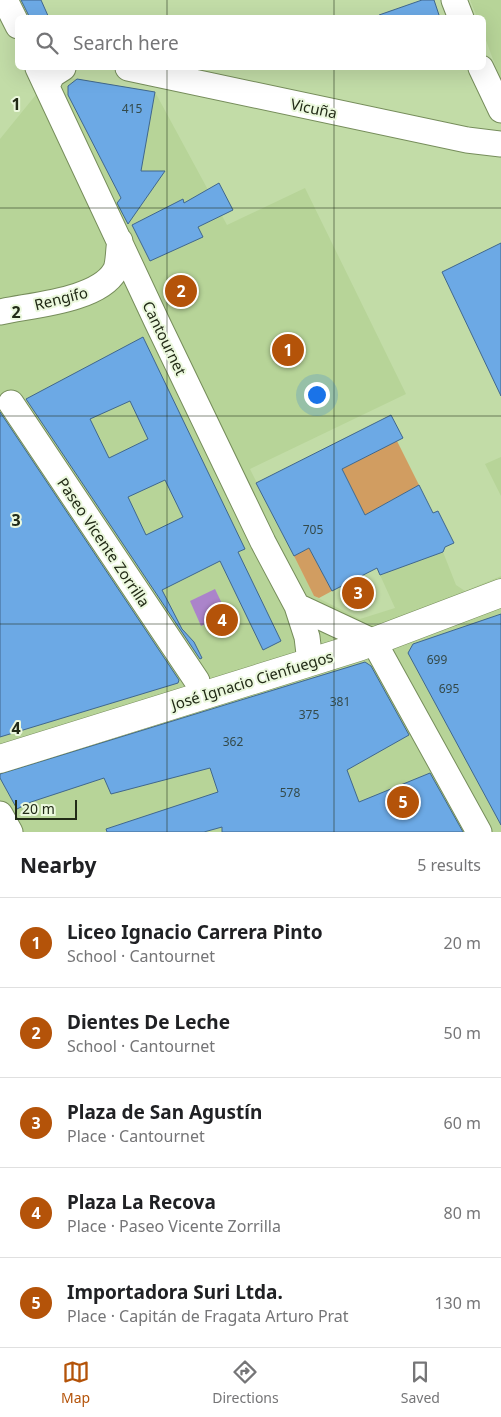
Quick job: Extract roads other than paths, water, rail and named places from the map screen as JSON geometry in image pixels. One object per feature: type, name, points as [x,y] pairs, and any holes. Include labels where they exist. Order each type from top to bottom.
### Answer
[{"type":"main road","name":"José Ignacio Cienfuegos","points":[[0,759],[374,642],[501,593]]},
{"type":"street","points":[[5,0],[15,20]]},
{"type":"street","points":[[454,0],[460,15]]},
{"type":"street","name":"Vicuña","points":[[137,70],[467,140],[501,144]]},
{"type":"street","points":[[482,70],[501,110]]},
{"type":"street","name":"Cantournet","points":[[49,74],[120,241],[263,542],[297,606],[307,637],[310,662]]},
{"type":"street","name":"Rengifo","points":[[0,310],[81,295],[96,288],[115,271],[120,241]]},
{"type":"street","name":"Paseo Vicente Zorrilla","points":[[11,403],[196,681]]},
{"type":"street","points":[[297,606],[374,642],[479,832]]},
{"type":"street","points":[[0,814],[10,832]]},
{"type":"place","name":"Dientes De Leche","points":[[181,291]]},
{"type":"place","name":"Liceo Ignacio Carrera Pinto","points":[[288,350]]},
{"type":"place","name":"Plaza de San Agustín","points":[[358,593]]},
{"type":"place","name":"Plaza La Recova","points":[[222,620]]},
{"type":"place","name":"Importadora Suri Ltda.","points":[[403,802]]}]
